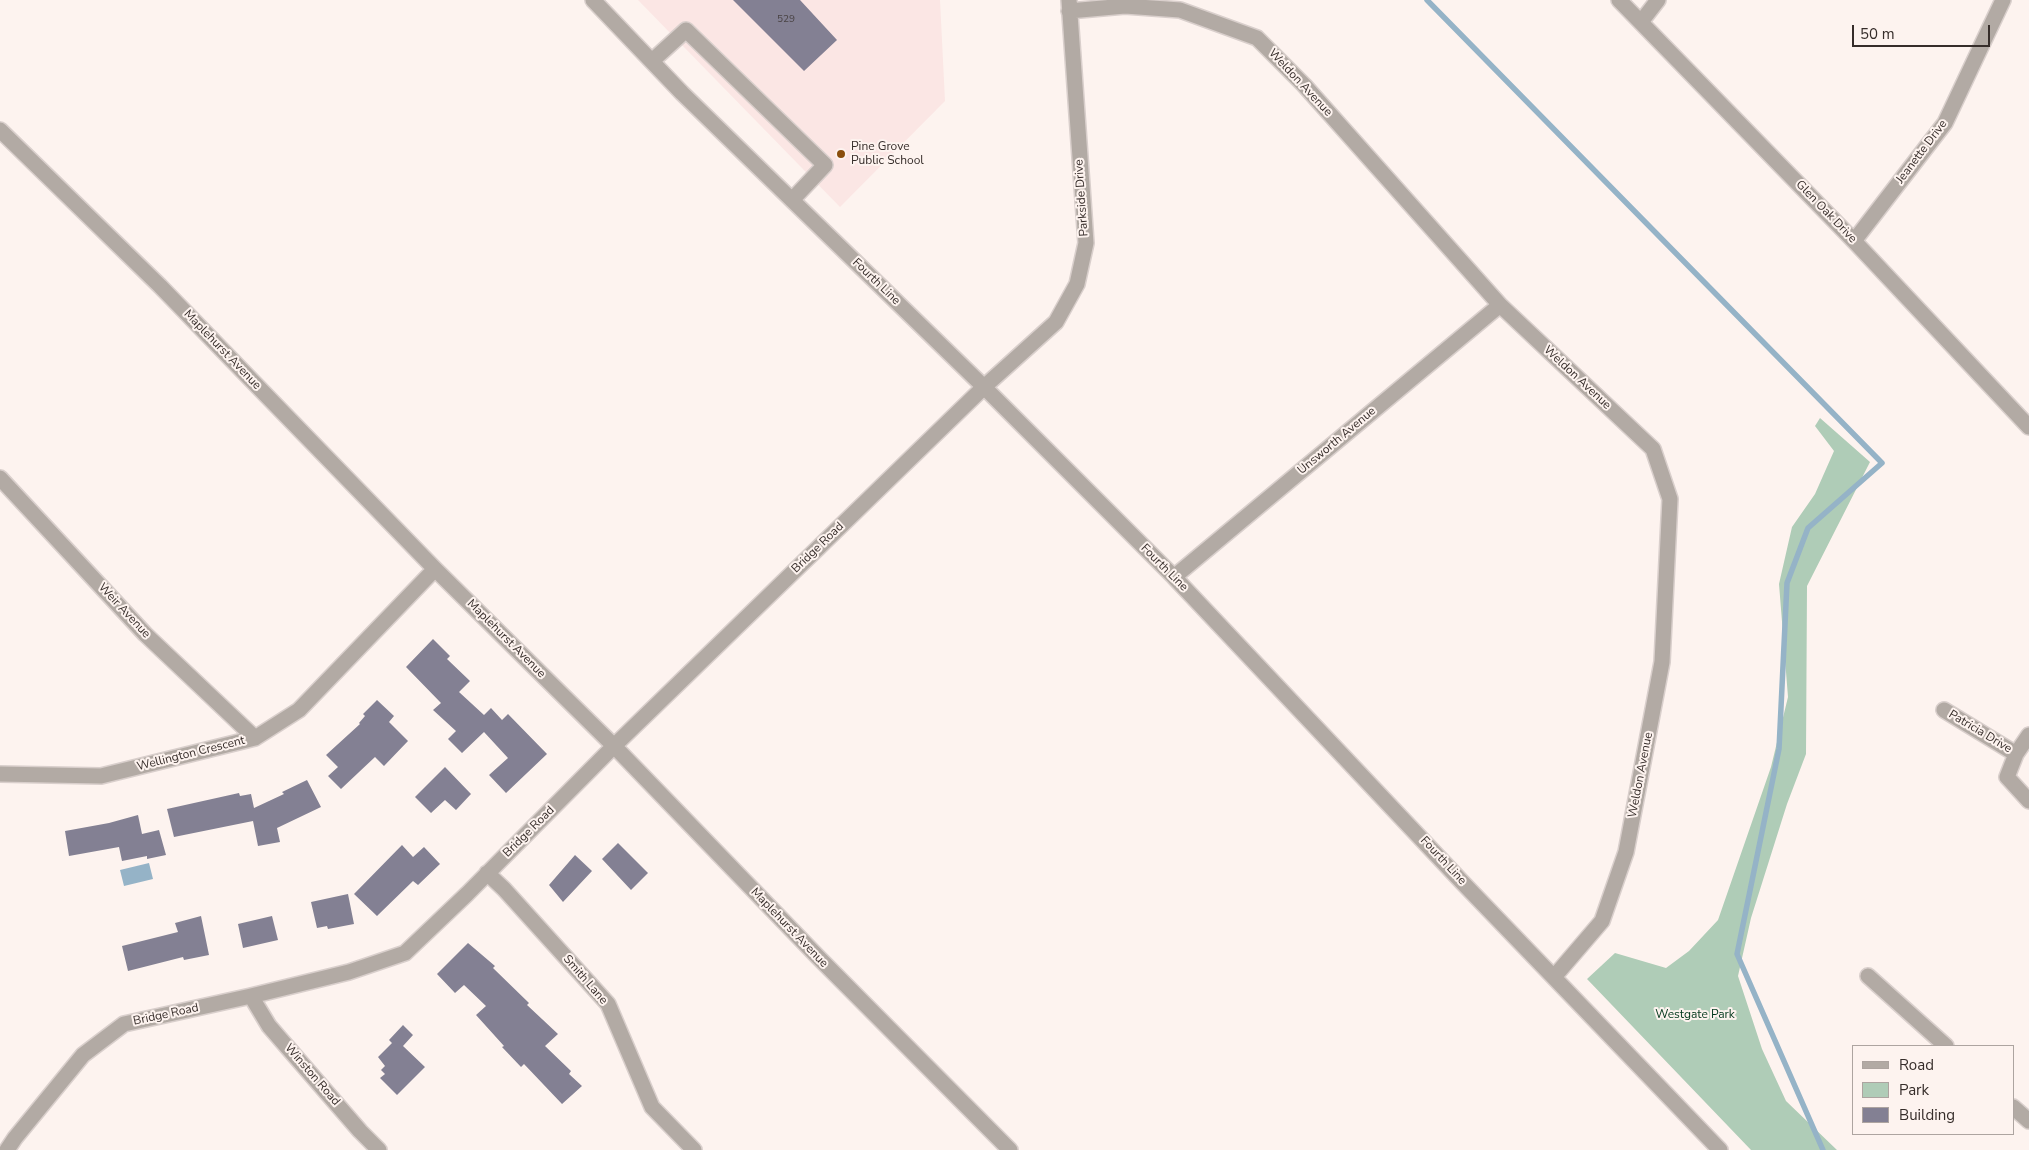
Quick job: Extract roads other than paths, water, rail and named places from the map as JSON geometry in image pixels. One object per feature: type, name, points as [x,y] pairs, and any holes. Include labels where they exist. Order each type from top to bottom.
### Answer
[{"type":"street","name":"Fourth Line","points":[[593,0],[652,61],[984,387],[1174,577],[1720,1150]]},
{"type":"street","name":"Glen Oak Drive","points":[[1619,0],[1854,241],[2029,427]]},
{"type":"street","points":[[1641,22],[1658,0]]},
{"type":"street","name":"Jeanette Drive","points":[[1854,241],[1945,123],[2003,0]]},
{"type":"street","name":"Weldon Avenue","points":[[1069,6],[1125,6],[1180,10],[1257,38],[1304,85],[1500,305],[1653,449],[1670,499],[1662,662],[1626,852],[1602,921],[1554,977]]},
{"type":"street","name":"Parkside Drive","points":[[984,387],[1056,322],[1077,284],[1086,243],[1069,6]]},
{"type":"street","points":[[652,61],[686,30],[825,165],[792,200]]},
{"type":"street","name":"Maplehurst Avenue","points":[[0,130],[167,293],[435,569],[614,746],[816,956],[1010,1150]]},
{"type":"street","name":"Unsworth Avenue","points":[[1174,577],[1500,305]]},
{"type":"street","name":"Bridge Road","points":[[7,1150],[83,1055],[124,1024],[349,972],[405,953],[614,746],[984,387]]},
{"type":"street","name":"Weir Avenue","points":[[0,478],[145,634],[256,738]]},
{"type":"street","name":"Wellington Crescent","points":[[0,774],[101,776],[256,738],[299,710],[435,569]]},
{"type":"street","name":"Patricia Drive","points":[[1944,710],[2016,754]]},
{"type":"street","name":"Patricia Drive","points":[[2029,735],[2016,754],[2007,778],[2029,802]]},
{"type":"street","name":"Smith Lane","points":[[487,873],[504,889],[608,1004],[652,1106],[694,1150]]},
{"type":"street","points":[[1868,976],[1945,1045]]},
{"type":"street","name":"Winston Road","points":[[251,996],[269,1026],[360,1131],[379,1150]]},
{"type":"street","points":[[2014,1108],[2029,1121]]},
{"type":"water","points":[[149,863],[153,879],[124,886],[120,870]]},
{"type":"waterway","points":[[1427,0],[1882,463],[1808,528],[1787,583],[1779,749],[1737,954],[1823,1150]]},
{"type":"place","name":"Pine Grove Public School","points":[[841,154]]},
{"type":"park label","name":"Westgate Park","points":[[1695,1015]]}]
